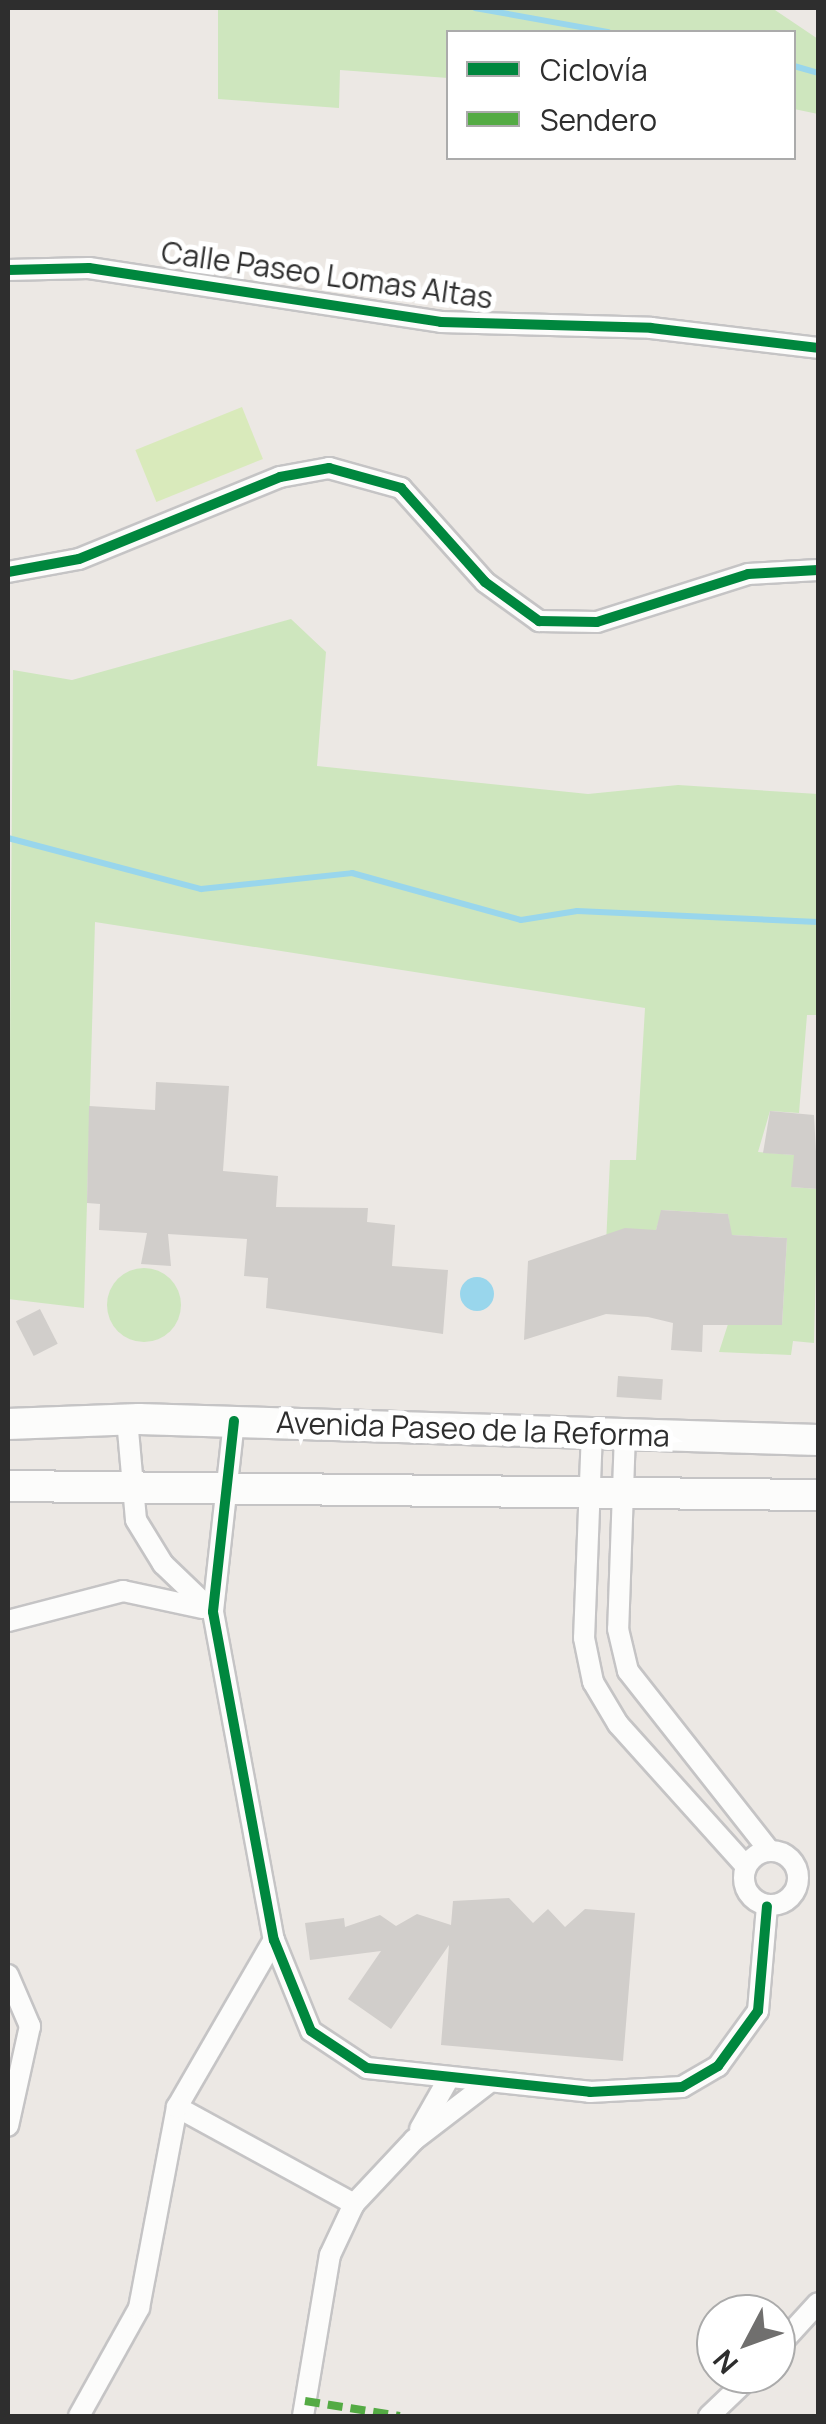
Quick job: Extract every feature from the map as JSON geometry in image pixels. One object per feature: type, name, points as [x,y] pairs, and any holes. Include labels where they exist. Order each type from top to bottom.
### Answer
[{"type":"main road","name":"Avenida Paseo de la Reforma","points":[[8,1424],[126,1419],[234,1421],[818,1440]]},
{"type":"main road","name":"Avenida Paseo de la Reforma","points":[[8,1486],[126,1481],[623,1488],[818,1495]]},
{"type":"street","name":"Calle Paseo Lomas Altas","points":[[8,270],[145,274],[441,322],[651,328],[818,348]]},
{"type":"street","points":[[8,572],[79,558],[280,477],[328,468],[401,488],[485,582],[539,621],[597,622],[748,574],[818,570]]},
{"type":"street","points":[[126,1419],[126,1481],[153,1552],[213,1612]]},
{"type":"street","points":[[234,1421],[233,1483],[213,1612],[274,1940],[292,2001],[338,2055],[487,2084],[637,2094],[682,2087],[718,2066],[758,2011],[767,1906]]},
{"type":"street","points":[[592,1432],[584,1638],[593,1682],[618,1724],[746,1866],[748,1894],[767,1906],[789,1899],[796,1869]]},
{"type":"street","points":[[625,1433],[618,1629],[628,1671],[768,1850],[796,1869],[818,1869]]},
{"type":"street","points":[[8,1621],[123,1591],[213,1612]]},
{"type":"street","points":[[746,1866],[768,1850]]},
{"type":"street","points":[[80,2416],[139,2308],[177,2107],[274,1940]]},
{"type":"street","points":[[8,1976],[30,2026],[8,2126]]},
{"type":"street","points":[[414,2140],[450,2078]]},
{"type":"street","points":[[303,2416],[330,2255],[354,2204],[414,2140],[487,2084]]},
{"type":"street","points":[[177,2107],[354,2204]]},
{"type":"street","points":[[796,2327],[818,2303]]},
{"type":"street","points":[[709,2416],[732,2394]]},
{"type":"green space","points":[[218,8],[772,8],[818,39],[818,114],[796,109],[796,30],[446,30],[446,78],[340,70],[339,108],[218,99]]},
{"type":"green space","points":[[242,407],[263,459],[156,502],[135,450]]},
{"type":"green space","points":[[291,619],[326,652],[317,766],[588,794],[678,785],[818,794],[818,1015],[807,1015],[799,1113],[770,1111],[758,1152],[805,1156],[791,1187],[818,1189],[814,1343],[793,1341],[791,1355],[719,1352],[729,1321],[782,1325],[787,1238],[731,1235],[728,1214],[662,1210],[656,1230],[606,1244],[610,1160],[636,1160],[645,1008],[95,922],[84,1308],[8,1299],[13,670],[72,680]]},
{"type":"green space","points":[[144,1268],[170,1279],[181,1305],[170,1331],[144,1342],[118,1331],[107,1305],[118,1279]]},
{"type":"water","points":[[477,1277],[489,1282],[494,1294],[489,1306],[477,1311],[465,1306],[460,1294],[465,1282]]},
{"type":"building","points":[[156,1082],[229,1086],[223,1171],[278,1176],[276,1207],[368,1208],[367,1222],[395,1225],[392,1266],[448,1270],[443,1334],[266,1308],[268,1278],[244,1276],[247,1239],[168,1234],[171,1266],[141,1264],[147,1233],[99,1230],[100,1204],[87,1203],[89,1106],[155,1110]]},
{"type":"building","points":[[770,1111],[814,1115],[818,1189],[791,1187],[794,1155],[763,1153]]},
{"type":"building","points":[[661,1210],[728,1214],[732,1235],[787,1238],[782,1325],[703,1325],[702,1352],[671,1350],[673,1323],[606,1314],[524,1340],[528,1261],[625,1228],[656,1230]]},
{"type":"building","points":[[40,1309],[58,1344],[34,1356],[16,1321]]},
{"type":"building","points":[[618,1376],[663,1379],[661,1400],[617,1397]]},
{"type":"building","points":[[509,1898],[533,1923],[548,1909],[565,1927],[585,1909],[635,1913],[623,2061],[441,2045],[449,1945],[391,2029],[348,1999],[381,1951],[310,1960],[305,1923],[344,1918],[345,1927],[380,1915],[396,1926],[417,1914],[451,1925],[453,1901]]},
{"type":"waterway","points":[[475,8],[598,30]]},
{"type":"waterway","points":[[796,67],[818,73]]},
{"type":"waterway","points":[[8,838],[201,889],[352,873],[521,920],[577,911],[818,922]]},
{"type":"marked path","points":[[305,2401],[400,2416]]},
{"type":"cycle path","points":[[8,270],[89,268],[441,322],[651,328],[818,348]]},
{"type":"cycle path","points":[[8,572],[79,559],[280,477],[329,468],[401,488],[485,582],[539,621],[597,622],[748,574],[818,570]]},
{"type":"cycle path","points":[[234,1421],[213,1612],[274,1940],[311,2031],[367,2068],[590,2092],[682,2087],[718,2066],[758,2011],[767,1906]]}]
